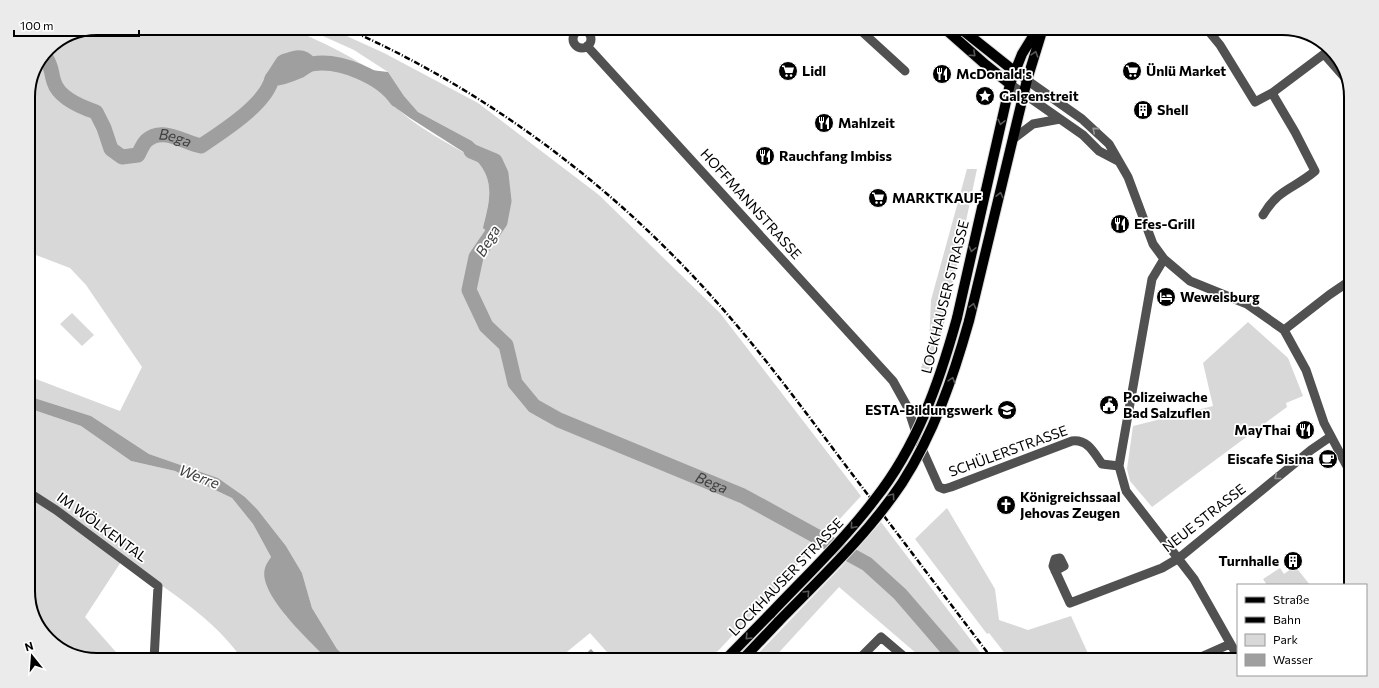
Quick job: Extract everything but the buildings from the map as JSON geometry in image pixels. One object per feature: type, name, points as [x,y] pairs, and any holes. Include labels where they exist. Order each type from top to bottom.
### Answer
[{"type":"main road","points":[[952,35],[1010,84]]},
{"type":"main road","points":[[969,35],[1014,71]]},
{"type":"main road","name":"LOCKHAUSER STRASSE","points":[[732,653],[854,525],[876,498],[913,438],[930,404],[944,367],[957,318],[1010,84],[1014,71],[1033,35]]},
{"type":"main road","name":"LOCKHAUSER STRASSE","points":[[749,653],[857,540],[902,483],[920,451],[949,388],[969,321],[1023,94],[1041,35]]},
{"type":"street","points":[[573,35],[573,40],[576,46],[581,48],[588,46],[592,35]]},
{"type":"street","points":[[865,35],[905,71]]},
{"type":"street","points":[[1212,35],[1220,45],[1255,102],[1272,92],[1325,52]]},
{"type":"street","name":"HOFFMANNSTRASSE","points":[[588,46],[893,381]]},
{"type":"street","points":[[1014,71],[1098,133],[1110,144],[1130,182],[1153,244],[1164,259],[1190,281],[1247,304],[1284,330],[1306,370],[1330,437],[1344,456]]},
{"type":"street","points":[[1010,84],[1083,136],[1099,151],[1118,161]]},
{"type":"street","points":[[1263,215],[1270,203],[1289,187],[1315,171],[1299,138],[1272,92]]},
{"type":"street","points":[[1013,139],[1033,124],[1060,120]]},
{"type":"street","points":[[1164,259],[1152,280],[1119,466],[1126,491],[1180,558],[1194,578],[1236,653]]},
{"type":"street","points":[[1284,330],[1329,294],[1344,284]]},
{"type":"street","name":"SCHÜLERSTRASSE","points":[[893,381],[908,408],[914,429],[939,487],[944,488],[980,477],[1072,441],[1080,440],[1087,444],[1102,464],[1119,466]]},
{"type":"street","name":"NEUE STRASSE","points":[[1055,572],[1070,603],[1162,568],[1180,558],[1311,450],[1330,437]]},
{"type":"street","name":"IM WÖLKENTAL","points":[[35,496],[56,510],[158,586],[154,653]]},
{"type":"street","points":[[865,653],[881,637],[900,653]]},
{"type":"street","points":[[1210,653],[1230,644]]},
{"type":"green space","points":[[305,35],[338,50],[373,72],[380,79],[394,105],[405,115],[424,129],[476,160],[482,168],[489,184],[489,201],[483,228],[496,175],[490,159],[472,141],[418,112],[404,96],[388,72],[354,50],[321,35],[344,35],[384,53],[478,103],[599,195],[720,313],[861,496],[718,651],[714,653],[608,653],[590,633],[566,653],[341,653],[337,649],[312,608],[302,573],[286,546],[257,509],[245,497],[218,478],[149,454],[91,416],[35,398],[35,379],[120,411],[142,367],[86,285],[70,268],[35,255],[35,93],[41,69],[48,59],[56,50],[66,43],[85,36]]},
{"type":"green space","points":[[967,169],[977,169],[946,316],[930,373],[921,368],[929,344],[931,300]]},
{"type":"green space","points":[[72,313],[94,335],[82,346],[60,324]]},
{"type":"green space","points":[[1248,322],[1288,358],[1303,396],[1286,403],[1287,407],[1152,507],[1130,481],[1127,469],[1133,426],[1213,406],[1203,363]]},
{"type":"green space","points":[[35,410],[81,426],[131,461],[175,471],[232,498],[253,524],[271,557],[265,569],[286,616],[321,653],[238,653],[218,630],[204,617],[35,493]]},
{"type":"green space","points":[[35,501],[59,516],[121,562],[85,617],[117,653],[85,652],[62,643],[45,626],[36,603]]},
{"type":"green space","points":[[947,508],[995,589],[999,620],[1028,630],[1071,616],[1088,653],[1005,653],[989,633],[987,634],[915,539]]},
{"type":"green space","points":[[881,522],[981,653],[916,653],[839,587],[778,653],[759,653],[842,566]]},
{"type":"green space","points":[[1295,566],[1309,584],[1266,584],[1263,579],[1280,568],[1284,574]]},
{"type":"water","points":[[371,70],[388,72],[404,96],[418,112],[472,141],[490,159],[496,175],[500,199],[490,234],[483,228],[489,201],[489,184],[482,168],[476,160],[396,108],[381,80]]},
{"type":"water","name":"Werre","points":[[35,398],[91,416],[149,454],[218,478],[245,497],[257,509],[286,546],[302,573],[312,608],[337,649],[341,653],[321,653],[298,630],[277,604],[269,591],[265,579],[265,568],[271,557],[253,524],[232,498],[175,471],[131,461],[81,426],[35,410]]},
{"type":"water","points":[[591,649],[595,653],[587,653]]},
{"type":"waterway","points":[[272,79],[283,62],[294,58],[301,58],[310,64]]},
{"type":"waterway","name":"Bega","points":[[48,60],[57,88],[71,101],[96,112],[104,128],[111,149],[122,157],[138,155],[146,141],[159,135],[173,136],[201,146],[242,117],[252,108],[268,89],[272,79],[289,75],[312,64],[335,64],[347,67],[371,77],[381,84],[397,100]]},
{"type":"waterway","name":"Bega","points":[[471,151],[495,161],[501,174],[504,201],[500,222],[476,257],[469,290],[486,326],[506,345],[515,383],[534,406],[559,420],[743,496],[867,564],[900,594],[951,653]]},
{"type":"railway","points":[[360,35],[440,76],[531,134],[615,201],[655,237],[730,317],[766,361],[988,653]]},
{"type":"place","name":"Lidl","points":[[788,71]]},
{"type":"place","name":"Ünlü Market","points":[[1132,71]]},
{"type":"place","name":"McDonald's","points":[[942,74]]},
{"type":"place","name":"Galgenstreit","points":[[985,96]]},
{"type":"place","name":"Shell","points":[[1143,110]]},
{"type":"place","name":"Mahlzeit","points":[[824,123]]},
{"type":"place","name":"Rauchfang Imbiss","points":[[765,156]]},
{"type":"place","name":"MARKTKAUF","points":[[878,198]]},
{"type":"place","name":"Efes-Grill","points":[[1120,224]]},
{"type":"place","name":"Wewelsburg","points":[[1166,297]]},
{"type":"place","name":"Polizeiwache Bad Salzuflen","points":[[1109,405]]},
{"type":"place","name":"ESTA-Bildungswerk","points":[[1007,410]]},
{"type":"place","name":"MayThai","points":[[1305,430]]},
{"type":"place","name":"Eiscafe Sisina","points":[[1328,459]]},
{"type":"place","name":"Königreichssaal Jehovas Zeugen","points":[[1006,505]]},
{"type":"place","name":"Turnhalle","points":[[1293,561]]}]
